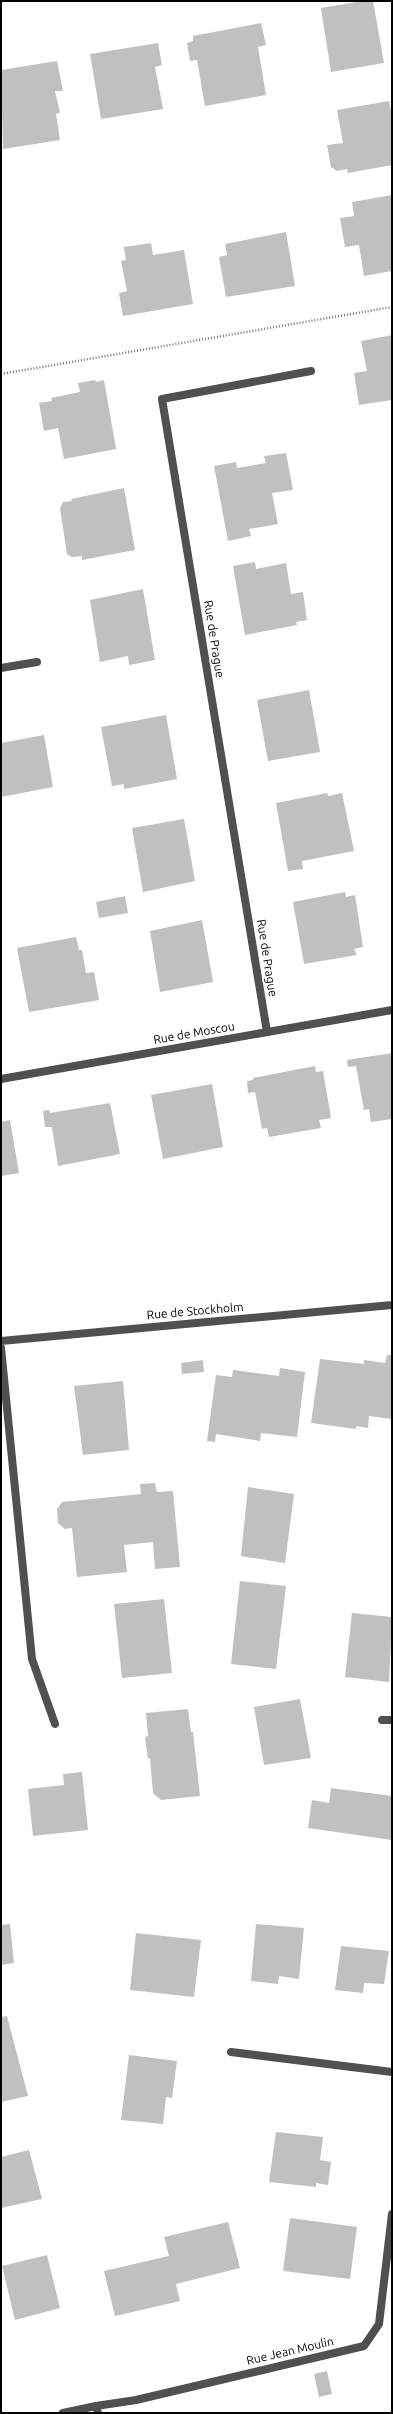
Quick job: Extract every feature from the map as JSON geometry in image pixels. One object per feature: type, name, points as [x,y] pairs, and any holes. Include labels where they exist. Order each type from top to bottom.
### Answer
[{"type":"street","name":"Rue de Prague","points":[[267,1032],[162,399],[312,371]]},
{"type":"street","points":[[1,668],[37,662]]},
{"type":"street","name":"Rue de Moscou","points":[[1,1079],[392,1010]]},
{"type":"street","name":"Rue de Stockholm","points":[[1,1341],[392,1305]]},
{"type":"street","points":[[1,1348],[32,1659],[55,1724]]},
{"type":"street","points":[[382,1720],[392,1720]]},
{"type":"street","points":[[230,2052],[392,2072]]},
{"type":"street","name":"Rue Jean Moulin","points":[[63,2413],[97,2409],[364,2346],[379,2324],[392,2214]]},
{"type":"path","points":[[1,374],[392,307]]},
{"type":"building","points":[[363,1],[373,1],[384,63],[331,72],[321,8]]},
{"type":"building","points":[[261,23],[266,45],[258,47],[266,95],[205,106],[197,60],[190,61],[187,43],[193,41],[193,36]]},
{"type":"building","points":[[158,43],[162,65],[155,67],[163,109],[101,119],[90,54]]},
{"type":"building","points":[[57,61],[63,91],[55,91],[60,113],[56,114],[60,140],[3,149],[1,70]]},
{"type":"building","points":[[389,101],[392,118],[392,165],[348,173],[347,169],[337,171],[331,167],[327,145],[343,143],[337,110]]},
{"type":"building","points":[[392,195],[392,271],[364,276],[359,245],[345,247],[340,218],[354,216],[352,202]]},
{"type":"building","points":[[286,232],[295,286],[226,297],[219,257],[227,255],[225,244]]},
{"type":"building","points":[[151,243],[153,255],[184,250],[193,304],[123,316],[119,293],[127,291],[121,261],[126,260],[124,247]]},
{"type":"building","points":[[392,335],[392,400],[359,405],[354,373],[367,371],[361,341]]},
{"type":"building","points":[[95,380],[96,382],[104,380],[116,449],[64,459],[58,428],[44,431],[39,403],[52,401],[51,398],[80,392],[78,383]]},
{"type":"building","points":[[286,453],[293,490],[272,493],[278,524],[249,529],[251,536],[228,541],[214,466],[236,462],[237,468],[266,463],[264,456]]},
{"type":"building","points":[[124,488],[135,550],[82,560],[82,556],[72,557],[67,554],[60,508],[63,502]]},
{"type":"building","points":[[255,562],[256,569],[286,563],[291,594],[303,592],[307,620],[296,622],[297,625],[245,635],[233,566]]},
{"type":"building","points":[[143,589],[155,660],[129,665],[128,656],[100,662],[90,600]]},
{"type":"building","points":[[309,690],[320,752],[268,761],[257,700]]},
{"type":"building","points":[[166,715],[177,779],[124,789],[124,784],[112,786],[101,727]]},
{"type":"building","points":[[44,735],[53,787],[1,797],[1,743]]},
{"type":"building","points":[[327,793],[328,796],[342,793],[354,851],[302,861],[303,869],[288,871],[276,803]]},
{"type":"building","points":[[184,819],[195,881],[143,892],[132,828]]},
{"type":"building","points":[[345,892],[346,897],[355,895],[363,947],[354,949],[357,955],[304,964],[293,902]]},
{"type":"building","points":[[125,896],[128,913],[99,918],[96,902]]},
{"type":"building","points":[[202,920],[213,982],[160,992],[150,931]]},
{"type":"building","points":[[76,937],[79,950],[82,950],[86,973],[94,972],[99,1000],[29,1012],[17,948]]},
{"type":"building","points":[[392,1053],[392,1119],[371,1122],[369,1109],[364,1110],[356,1066],[348,1067],[347,1060]]},
{"type":"building","points":[[315,1066],[316,1072],[323,1071],[331,1118],[319,1120],[321,1128],[269,1137],[267,1128],[262,1129],[255,1092],[248,1093],[247,1081],[253,1080],[253,1078]]},
{"type":"building","points":[[212,1084],[223,1147],[163,1159],[151,1095]]},
{"type":"building","points":[[110,1103],[120,1154],[58,1166],[52,1127],[45,1127],[43,1111],[49,1110],[50,1113]]},
{"type":"building","points":[[10,1120],[19,1173],[1,1176],[1,1122]]},
{"type":"building","points":[[387,1355],[392,1355],[392,1419],[369,1416],[368,1428],[356,1426],[356,1429],[311,1423],[320,1359],[364,1364],[364,1360],[385,1363]]},
{"type":"building","points":[[203,1360],[204,1372],[182,1374],[181,1363]]},
{"type":"building","points":[[280,1368],[305,1372],[297,1437],[261,1433],[260,1441],[216,1434],[215,1442],[207,1441],[216,1375],[232,1377],[233,1370],[279,1376]]},
{"type":"building","points":[[123,1381],[129,1450],[83,1455],[74,1386]]},
{"type":"building","points":[[155,1483],[157,1492],[173,1491],[180,1567],[155,1569],[153,1542],[124,1545],[127,1572],[77,1577],[72,1528],[65,1529],[58,1523],[57,1509],[62,1502],[141,1494],[140,1484]]},
{"type":"building","points":[[248,1487],[294,1494],[285,1563],[241,1556]]},
{"type":"building","points":[[240,1581],[286,1586],[276,1669],[231,1664]]},
{"type":"building","points":[[164,1599],[172,1673],[122,1678],[114,1604]]},
{"type":"building","points":[[352,1613],[392,1617],[389,1682],[345,1677]]},
{"type":"building","points":[[300,1699],[311,1758],[264,1765],[254,1707]]},
{"type":"building","points":[[188,1709],[191,1732],[193,1732],[200,1796],[161,1800],[153,1793],[150,1758],[148,1759],[145,1737],[148,1736],[146,1713]]},
{"type":"building","points":[[82,1772],[88,1830],[33,1836],[28,1789],[64,1785],[63,1774]]},
{"type":"building","points":[[331,1788],[392,1796],[392,1840],[308,1828],[312,1800],[329,1803]]},
{"type":"building","points":[[10,1924],[14,1963],[1,1965],[1,1925]]},
{"type":"building","points":[[256,1924],[304,1928],[299,1979],[279,1976],[278,1984],[251,1981]]},
{"type":"building","points":[[136,1933],[201,1940],[194,1997],[130,1990]]},
{"type":"building","points":[[341,1946],[389,1951],[384,1984],[364,1983],[363,1993],[335,1990]]},
{"type":"building","points":[[7,2016],[28,2096],[1,2102],[1,2017]]},
{"type":"building","points":[[129,2055],[177,2061],[172,2098],[166,2097],[163,2124],[121,2120]]},
{"type":"building","points":[[276,2132],[323,2137],[320,2160],[331,2162],[328,2185],[316,2183],[316,2187],[269,2182]]},
{"type":"building","points":[[29,2150],[42,2199],[1,2208],[1,2157]]},
{"type":"building","points":[[290,2218],[357,2227],[350,2279],[283,2271]]},
{"type":"building","points":[[228,2222],[240,2268],[176,2284],[180,2301],[115,2316],[104,2271],[169,2256],[164,2237]]},
{"type":"building","points":[[47,2255],[60,2308],[15,2320],[2,2266]]},
{"type":"building","points":[[327,2371],[332,2394],[319,2397],[314,2374]]}]
